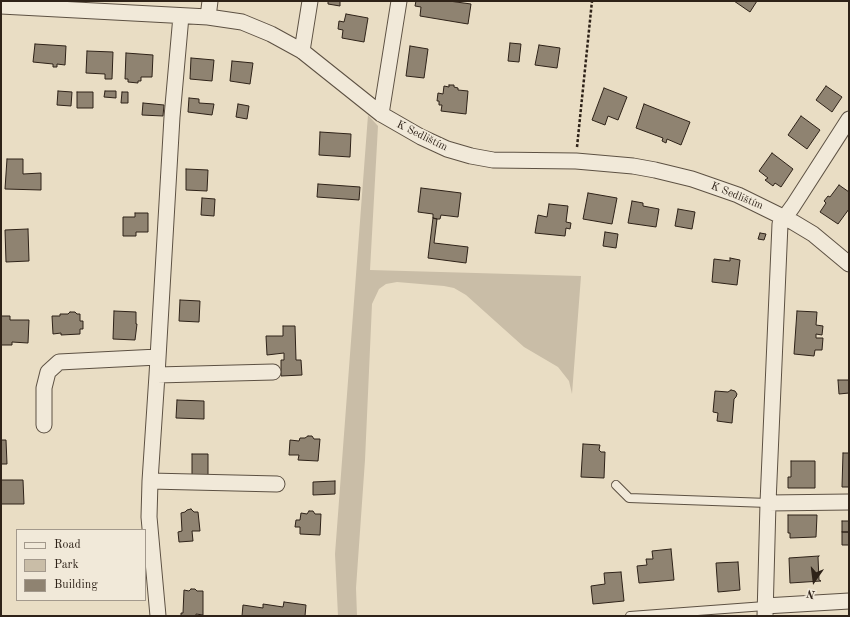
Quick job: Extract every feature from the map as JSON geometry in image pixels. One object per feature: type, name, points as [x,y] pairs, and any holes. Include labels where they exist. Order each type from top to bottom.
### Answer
[{"type":"street","points":[[208,17],[210,1]]},
{"type":"street","points":[[302,51],[310,1]]},
{"type":"street","points":[[381,114],[399,1]]},
{"type":"street","name":"K Sedlištím","points":[[1,6],[208,17],[229,19],[253,26],[278,37],[302,51],[381,114],[435,144],[458,153],[498,160],[576,161],[633,166],[672,174],[738,195],[784,217],[813,234],[849,264]]},
{"type":"street","points":[[158,616],[149,517],[150,481],[172,117],[181,16]]},
{"type":"street","points":[[849,119],[780,224],[768,502],[765,611],[849,601]]},
{"type":"street","points":[[44,425],[44,388],[48,372],[59,362],[158,357]]},
{"type":"street","points":[[157,375],[273,372]]},
{"type":"street","points":[[150,481],[277,484]]},
{"type":"street","points":[[768,502],[849,502]]},
{"type":"lane","points":[[616,485],[629,498],[768,502]]},
{"type":"lane","points":[[630,616],[765,611]]},
{"type":"path","points":[[576,161],[592,1]]},
{"type":"green space","points":[[368,115],[378,126],[370,270],[581,276],[572,394],[569,381],[558,367],[524,347],[466,295],[454,288],[397,282],[386,284],[379,289],[372,304],[365,460],[356,588],[357,616],[338,616],[335,554]]},
{"type":"building","points":[[328,1],[340,1],[340,6],[328,4]]},
{"type":"building","points":[[416,1],[449,1],[471,4],[468,24],[420,16],[421,7],[415,6]]},
{"type":"building","points":[[734,1],[757,1],[750,12]]},
{"type":"building","points":[[346,14],[368,18],[364,42],[342,38],[343,30],[338,29],[339,21],[344,22]]},
{"type":"building","points":[[510,43],[521,44],[519,62],[508,61]]},
{"type":"building","points":[[35,44],[66,46],[65,65],[57,64],[57,67],[53,67],[53,64],[33,62]]},
{"type":"building","points":[[539,45],[560,48],[557,68],[535,65]]},
{"type":"building","points":[[410,46],[428,49],[424,78],[406,76]]},
{"type":"building","points":[[87,51],[113,52],[112,79],[105,79],[105,74],[86,73]]},
{"type":"building","points":[[126,53],[153,55],[152,77],[141,77],[141,81],[138,81],[138,83],[128,82],[128,79],[125,79]]},
{"type":"building","points":[[191,58],[214,60],[212,81],[190,79]]},
{"type":"building","points":[[232,61],[253,63],[250,84],[230,81]]},
{"type":"building","points":[[449,85],[454,85],[454,87],[458,88],[458,90],[468,91],[466,114],[441,111],[442,105],[439,105],[439,101],[437,101],[438,93],[443,94],[444,86],[449,87]]},
{"type":"building","points":[[826,86],[842,97],[832,112],[816,100]]},
{"type":"building","points":[[604,88],[627,97],[618,120],[608,116],[605,125],[592,120]]},
{"type":"building","points":[[58,91],[72,92],[71,106],[57,105]]},
{"type":"building","points":[[105,91],[116,91],[116,98],[104,97]]},
{"type":"building","points":[[77,92],[93,92],[93,108],[77,108]]},
{"type":"building","points":[[122,92],[128,92],[128,103],[121,103]]},
{"type":"building","points":[[189,98],[199,99],[199,103],[214,104],[212,115],[188,112]]},
{"type":"building","points":[[143,103],[164,105],[163,116],[142,115]]},
{"type":"building","points":[[238,104],[249,106],[247,119],[236,117]]},
{"type":"building","points":[[644,104],[690,122],[681,145],[667,139],[666,143],[662,141],[663,138],[636,128]]},
{"type":"building","points":[[801,116],[820,130],[807,149],[788,135]]},
{"type":"building","points":[[320,132],[351,134],[350,157],[319,155]]},
{"type":"building","points":[[772,153],[793,169],[781,187],[775,183],[773,186],[765,180],[768,178],[759,171]]},
{"type":"building","points":[[7,159],[23,159],[23,174],[41,173],[41,190],[5,189]]},
{"type":"building","points":[[186,169],[208,170],[207,191],[186,190]]},
{"type":"building","points":[[318,184],[360,187],[359,200],[317,197]]},
{"type":"building","points":[[839,185],[849,192],[849,209],[838,224],[820,212],[826,203],[824,201],[828,196],[830,197]]},
{"type":"building","points":[[421,188],[461,193],[458,217],[441,215],[440,219],[437,219],[433,218],[433,214],[418,212]]},
{"type":"building","points":[[588,193],[617,198],[612,224],[583,219]]},
{"type":"building","points":[[202,198],[215,199],[214,216],[201,215]]},
{"type":"building","points":[[632,201],[643,203],[643,206],[659,209],[656,227],[628,223]]},
{"type":"building","points":[[549,204],[568,206],[566,222],[571,223],[570,229],[566,228],[565,236],[535,233],[538,215],[547,217]]},
{"type":"building","points":[[678,209],[695,212],[692,229],[675,226]]},
{"type":"building","points":[[135,213],[148,213],[148,232],[136,232],[136,236],[123,236],[123,217],[135,217]]},
{"type":"building","points":[[433,218],[437,219],[434,243],[468,247],[466,263],[428,258]]},
{"type":"building","points":[[28,229],[29,261],[6,262],[5,230]]},
{"type":"building","points":[[605,232],[618,234],[616,248],[603,246]]},
{"type":"building","points":[[760,233],[766,234],[764,240],[758,239]]},
{"type":"building","points":[[730,258],[740,260],[737,285],[712,282],[714,259],[730,261]]},
{"type":"building","points":[[180,300],[200,301],[199,322],[179,321]]},
{"type":"building","points":[[114,311],[136,312],[137,324],[135,340],[113,339]]},
{"type":"building","points":[[797,311],[817,312],[816,325],[823,326],[822,335],[816,334],[816,338],[823,338],[822,350],[815,350],[814,356],[794,354]]},
{"type":"building","points":[[70,312],[80,314],[80,321],[83,321],[83,329],[80,329],[80,334],[53,334],[52,316],[60,316],[60,314],[68,314]]},
{"type":"building","points":[[1,316],[10,316],[10,320],[29,320],[28,343],[12,342],[12,345],[1,345]]},
{"type":"building","points":[[283,326],[295,326],[296,360],[301,360],[302,375],[281,376],[281,360],[284,360],[284,353],[267,355],[266,336],[283,336]]},
{"type":"building","points":[[838,380],[849,380],[849,393],[839,394]]},
{"type":"building","points":[[731,390],[735,391],[737,394],[734,399],[732,423],[717,421],[718,413],[713,412],[715,391],[728,392]]},
{"type":"building","points":[[177,400],[204,401],[204,419],[176,418]]},
{"type":"building","points":[[312,436],[314,439],[320,439],[318,461],[298,460],[299,455],[289,455],[290,440],[299,441],[300,438],[305,438]]},
{"type":"building","points":[[1,440],[6,440],[7,464],[1,464]]},
{"type":"building","points":[[583,444],[600,445],[599,450],[601,452],[605,452],[604,478],[581,477]]},
{"type":"building","points":[[843,453],[849,453],[849,487],[842,487]]},
{"type":"building","points":[[192,454],[208,454],[208,475],[192,475]]},
{"type":"building","points":[[791,461],[815,461],[815,488],[788,488],[788,477],[791,477]]},
{"type":"building","points":[[1,480],[23,480],[24,504],[1,504]]},
{"type":"building","points":[[335,481],[335,494],[313,495],[313,482]]},
{"type":"building","points":[[191,509],[194,512],[198,512],[200,531],[192,531],[193,541],[179,542],[178,532],[182,531],[181,513]]},
{"type":"building","points":[[309,511],[313,511],[315,514],[321,514],[320,535],[300,534],[300,527],[295,527],[296,520],[300,520],[301,513],[307,514]]},
{"type":"building","points":[[788,515],[817,515],[816,537],[790,538],[790,533],[788,533]]},
{"type":"building","points":[[842,521],[849,521],[849,532],[842,532]]},
{"type":"building","points":[[842,532],[849,532],[849,545],[842,545]]},
{"type":"building","points":[[671,549],[674,580],[639,583],[637,566],[647,565],[646,559],[653,559],[652,551]]},
{"type":"building","points":[[819,556],[819,580],[821,581],[790,583],[789,558]]},
{"type":"building","points":[[738,562],[740,590],[718,592],[716,563]]},
{"type":"building","points":[[621,572],[624,601],[593,604],[591,586],[605,584],[604,573]]},
{"type":"building","points":[[191,589],[203,591],[203,615],[196,614],[196,616],[181,616],[181,613],[183,613],[184,590],[189,591]]},
{"type":"building","points":[[284,602],[306,605],[305,616],[242,616],[243,605],[263,608],[263,604],[283,607]]}]
